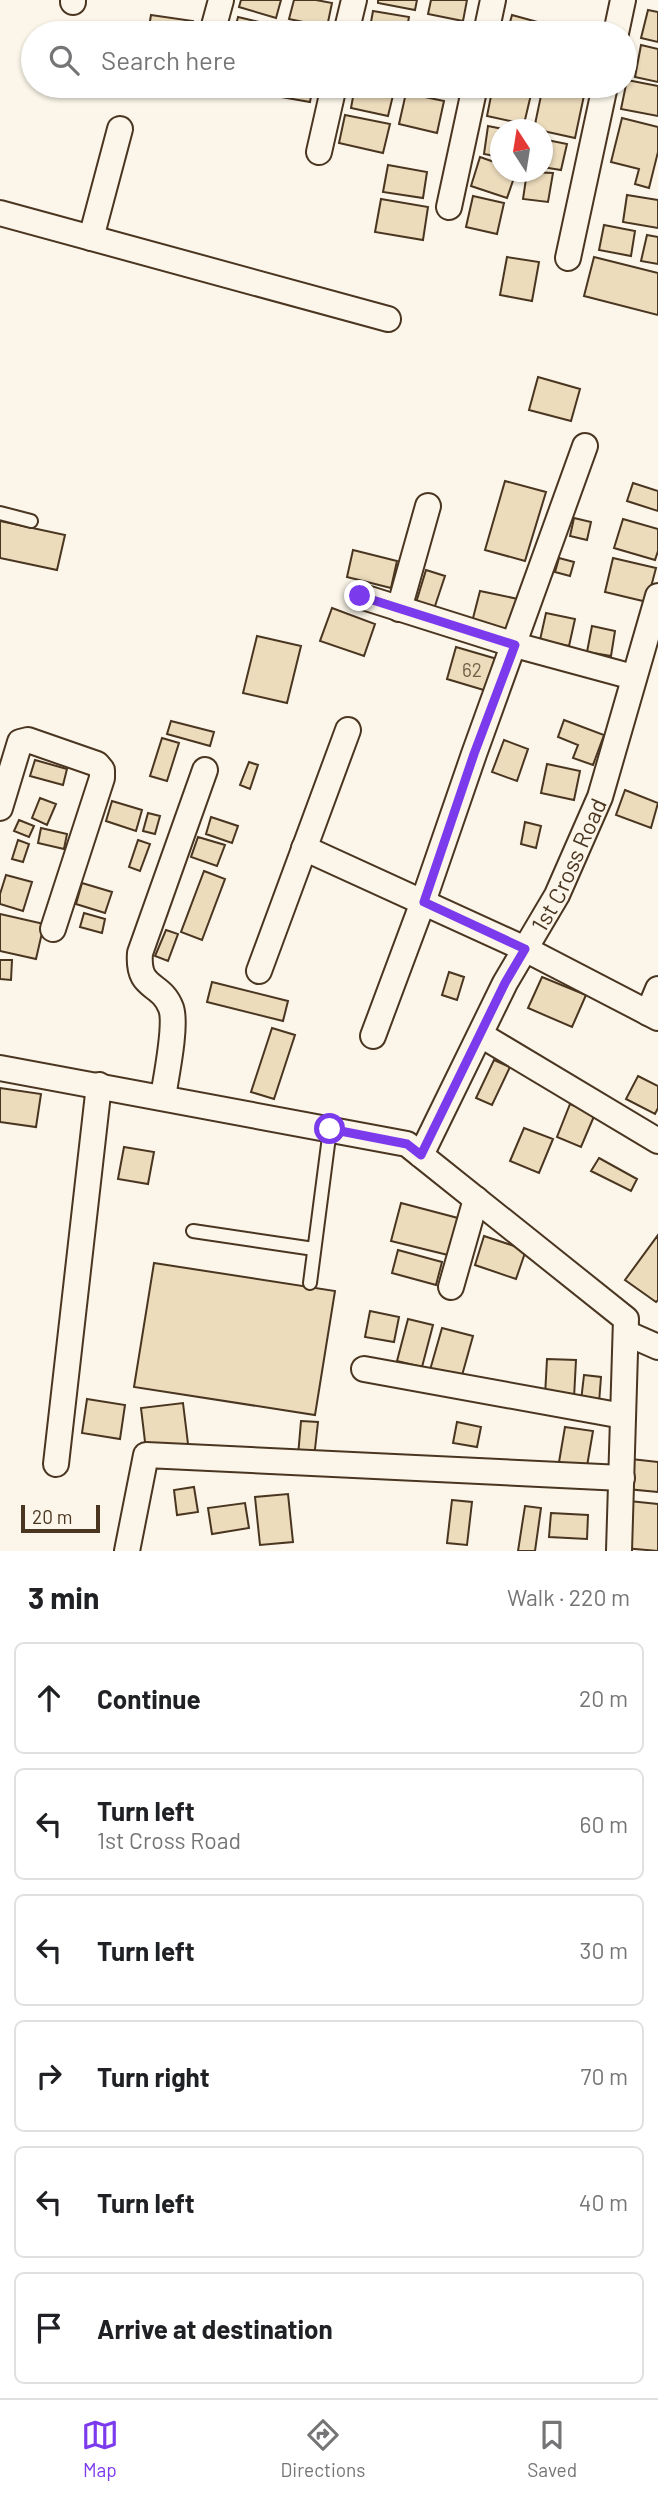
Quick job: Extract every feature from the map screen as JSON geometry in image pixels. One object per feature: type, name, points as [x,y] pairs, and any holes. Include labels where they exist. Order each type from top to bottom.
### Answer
[{"type":"street","points":[[215,21],[221,0]]},
{"type":"street","points":[[349,21],[354,0]]},
{"type":"street","points":[[489,21],[493,0]]},
{"type":"street","points":[[619,21],[623,0]]},
{"type":"street","points":[[319,152],[331,98]]},
{"type":"street","points":[[449,207],[472,98]]},
{"type":"street","points":[[568,258],[602,98]]},
{"type":"street","points":[[91,239],[120,129]]},
{"type":"street","points":[[0,214],[388,319]]},
{"type":"street","points":[[373,1036],[424,902],[474,754],[585,446]]},
{"type":"street","points":[[399,609],[429,506]]},
{"type":"street","points":[[360,596],[515,645],[633,677]]},
{"type":"street","name":"1st Cross Road","points":[[421,1155],[505,983],[557,895],[600,797],[658,596]]},
{"type":"street","points":[[259,971],[348,730]]},
{"type":"street","points":[[0,808],[20,742],[28,740],[97,764],[102,770],[102,778],[53,929]]},
{"type":"street","points":[[163,1097],[173,1022],[171,1007],[162,995],[143,979],[139,968],[139,953],[205,771]]},
{"type":"street","points":[[304,848],[525,949],[653,1016],[658,989]]},
{"type":"street","points":[[481,1035],[658,1141]]},
{"type":"street","points":[[0,1068],[407,1144],[626,1319],[619,1551]]},
{"type":"street","points":[[56,1464],[99,1085]]},
{"type":"street","points":[[452,1287],[476,1199]]},
{"type":"street","points":[[626,1333],[658,1347]]},
{"type":"street","points":[[364,1368],[623,1416]]},
{"type":"street","points":[[127,1551],[146,1455],[622,1478]]},
{"type":"lane","points":[[0,513],[31,521]]},
{"type":"lane","points":[[310,1283],[330,1129]]},
{"type":"lane","points":[[193,1230],[314,1249]]},
{"type":"building","points":[[241,0],[281,0],[276,18],[239,7]]},
{"type":"building","points":[[294,0],[332,3],[328,21],[289,19]]},
{"type":"building","points":[[378,0],[417,0],[415,10],[378,3]]},
{"type":"building","points":[[431,0],[467,0],[463,21],[428,14]]},
{"type":"building","points":[[648,10],[658,12],[658,42],[641,38]]},
{"type":"building","points":[[373,11],[409,17],[408,21],[371,21]]},
{"type":"building","points":[[151,15],[193,21],[150,21]]},
{"type":"building","points":[[512,15],[534,21],[510,21]]},
{"type":"building","points":[[238,17],[255,21],[237,21]]},
{"type":"building","points":[[641,45],[658,49],[658,82],[637,77]]},
{"type":"building","points":[[637,82],[658,86],[658,116],[621,109],[623,98],[637,98]]},
{"type":"building","points":[[287,98],[311,98],[310,102]]},
{"type":"building","points":[[353,98],[392,98],[388,116],[351,108]]},
{"type":"building","points":[[405,98],[444,101],[437,133],[399,124]]},
{"type":"building","points":[[491,98],[530,98],[525,119],[487,116]]},
{"type":"building","points":[[540,98],[583,98],[575,138],[553,133],[553,119],[536,119]]},
{"type":"building","points":[[345,115],[390,124],[383,153],[339,143]]},
{"type":"building","points":[[622,118],[658,127],[658,152],[649,188],[635,184],[639,169],[611,162]]},
{"type":"building","points":[[488,126],[490,155],[484,154]]},
{"type":"building","points":[[553,141],[567,144],[561,170],[553,169]]},
{"type":"building","points":[[480,157],[490,160],[490,182],[513,182],[507,198],[471,186]]},
{"type":"building","points":[[388,165],[427,172],[423,198],[383,192]]},
{"type":"building","points":[[526,182],[551,182],[548,202],[523,199]]},
{"type":"building","points":[[627,195],[658,200],[658,228],[623,222]]},
{"type":"building","points":[[473,196],[504,203],[497,234],[466,227]]},
{"type":"building","points":[[381,199],[428,207],[423,240],[375,232]]},
{"type":"building","points":[[604,225],[635,231],[631,256],[599,250]]},
{"type":"building","points":[[647,235],[658,237],[658,264],[641,261]]},
{"type":"building","points":[[507,257],[539,262],[532,301],[500,295]]},
{"type":"building","points":[[594,257],[658,273],[658,315],[584,296]]},
{"type":"building","points":[[538,377],[580,389],[571,421],[529,410]]},
{"type":"building","points":[[505,481],[546,492],[525,561],[485,550]]},
{"type":"building","points":[[633,483],[658,491],[658,511],[627,501]]},
{"type":"building","points":[[574,518],[591,522],[587,540],[570,536]]},
{"type":"building","points":[[623,519],[658,529],[658,551],[655,560],[614,548]]},
{"type":"building","points":[[0,521],[65,535],[57,570],[0,558]]},
{"type":"building","points":[[353,550],[397,561],[391,588],[347,577]]},
{"type":"building","points":[[559,558],[574,562],[570,576],[555,572]]},
{"type":"building","points":[[613,558],[656,568],[647,602],[605,592]]},
{"type":"building","points":[[426,570],[445,576],[433,612],[415,606]]},
{"type":"building","points":[[480,591],[518,599],[510,631],[472,622]]},
{"type":"building","points":[[332,608],[375,624],[364,656],[320,641]]},
{"type":"building","points":[[546,613],[575,619],[569,646],[540,640]]},
{"type":"building","points":[[592,626],[615,631],[611,656],[587,652]]},
{"type":"building","points":[[257,636],[301,646],[287,703],[243,693]]},
{"type":"building","points":[[456,647],[497,659],[487,691],[447,679]]},
{"type":"building","points":[[564,720],[604,735],[593,765],[573,758],[578,745],[558,737]]},
{"type":"building","points":[[171,721],[214,732],[210,746],[167,734]]},
{"type":"building","points":[[162,738],[179,743],[167,781],[150,776]]},
{"type":"building","points":[[504,740],[528,749],[517,781],[492,772]]},
{"type":"building","points":[[35,760],[67,769],[63,785],[30,776]]},
{"type":"building","points":[[249,762],[258,765],[250,789],[240,785]]},
{"type":"building","points":[[547,764],[580,771],[574,800],[541,793]]},
{"type":"building","points":[[625,790],[658,803],[651,828],[616,815]]},
{"type":"building","points":[[40,798],[56,804],[47,825],[32,818]]},
{"type":"building","points":[[112,801],[142,810],[136,831],[106,821]]},
{"type":"building","points":[[148,813],[160,816],[155,834],[143,831]]},
{"type":"building","points":[[211,817],[238,826],[232,843],[206,834]]},
{"type":"building","points":[[19,820],[34,826],[29,837],[14,831]]},
{"type":"building","points":[[525,822],[541,826],[536,848],[521,844]]},
{"type":"building","points":[[41,828],[67,834],[64,849],[38,843]]},
{"type":"building","points":[[198,837],[225,845],[217,866],[191,857]]},
{"type":"building","points":[[18,840],[29,844],[23,862],[12,859]]},
{"type":"building","points":[[138,840],[150,844],[140,871],[129,867]]},
{"type":"building","points":[[204,871],[225,879],[202,940],[181,932]]},
{"type":"building","points":[[6,875],[32,882],[23,911],[0,904]]},
{"type":"building","points":[[82,883],[112,892],[105,913],[76,904]]},
{"type":"building","points":[[84,913],[105,919],[102,933],[80,927]]},
{"type":"building","points":[[0,914],[44,924],[36,959],[0,951]]},
{"type":"building","points":[[166,930],[178,934],[168,961],[155,956]]},
{"type":"building","points":[[0,960],[12,960],[11,980],[0,979]]},
{"type":"building","points":[[449,972],[464,977],[457,1000],[442,995]]},
{"type":"building","points":[[542,977],[586,995],[572,1027],[528,1008]]},
{"type":"building","points":[[212,982],[288,1001],[283,1021],[207,1002]]},
{"type":"building","points":[[272,1028],[295,1035],[274,1099],[251,1092]]},
{"type":"building","points":[[494,1060],[510,1067],[492,1105],[476,1098]]},
{"type":"building","points":[[638,1076],[658,1086],[658,1108],[655,1114],[626,1099]]},
{"type":"building","points":[[0,1088],[41,1094],[36,1127],[0,1122]]},
{"type":"building","points":[[570,1104],[595,1114],[581,1147],[557,1137]]},
{"type":"building","points":[[524,1128],[553,1139],[539,1173],[510,1161]]},
{"type":"building","points":[[124,1147],[154,1152],[148,1184],[118,1179]]},
{"type":"building","points":[[599,1158],[637,1179],[631,1191],[591,1171]]},
{"type":"building","points":[[401,1203],[458,1218],[448,1255],[391,1241]]},
{"type":"building","points":[[658,1235],[658,1300],[656,1302],[625,1280]]},
{"type":"building","points":[[484,1236],[526,1250],[516,1279],[475,1265]]},
{"type":"building","points":[[398,1250],[442,1262],[436,1285],[392,1273]]},
{"type":"building","points":[[154,1263],[335,1291],[315,1415],[134,1387]]},
{"type":"building","points":[[370,1311],[399,1317],[394,1342],[365,1337]]},
{"type":"building","points":[[408,1319],[433,1325],[422,1367],[397,1361]]},
{"type":"building","points":[[442,1328],[473,1336],[461,1379],[430,1370]]},
{"type":"building","points":[[547,1359],[576,1360],[574,1398],[545,1396]]},
{"type":"building","points":[[584,1375],[601,1377],[599,1403],[581,1401]]},
{"type":"building","points":[[87,1399],[125,1405],[120,1439],[82,1433]]},
{"type":"building","points":[[183,1403],[188,1444],[146,1450],[141,1408]]},
{"type":"building","points":[[301,1421],[318,1422],[314,1458],[298,1456]]},
{"type":"building","points":[[457,1422],[481,1427],[477,1447],[453,1443]]},
{"type":"building","points":[[565,1427],[593,1431],[586,1472],[558,1468]]},
{"type":"building","points":[[631,1459],[658,1462],[658,1492],[627,1489]]},
{"type":"building","points":[[194,1487],[198,1512],[177,1515],[174,1490]]},
{"type":"building","points":[[288,1494],[293,1542],[260,1545],[255,1497]]},
{"type":"building","points":[[452,1500],[472,1502],[467,1545],[447,1543]]},
{"type":"building","points":[[629,1501],[658,1504],[658,1551],[624,1548]]},
{"type":"building","points":[[245,1503],[249,1528],[212,1534],[208,1508]]},
{"type":"building","points":[[525,1506],[541,1508],[535,1551],[518,1551]]},
{"type":"building","points":[[551,1513],[588,1515],[587,1539],[549,1537]]},
{"type":"route","points":[[330,1129],[407,1144],[421,1155],[505,983],[525,949],[424,902],[474,754],[515,645],[360,596]]}]
